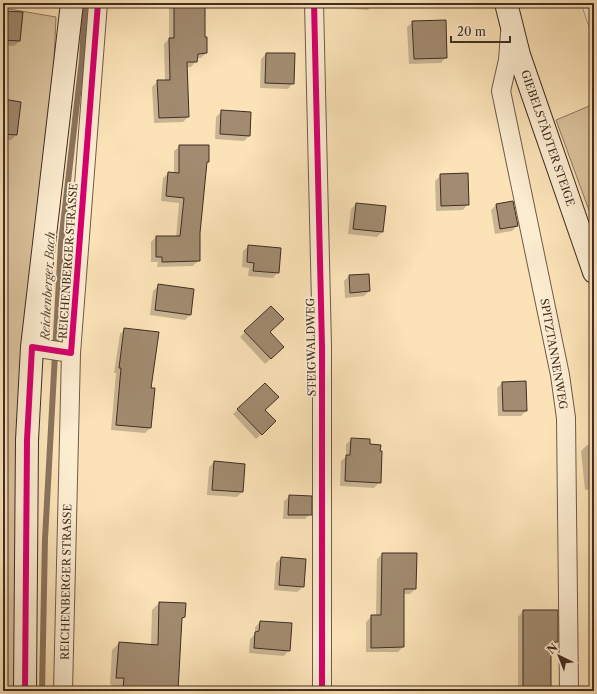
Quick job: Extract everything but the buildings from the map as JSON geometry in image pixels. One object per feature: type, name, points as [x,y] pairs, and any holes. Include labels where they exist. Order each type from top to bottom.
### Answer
[{"type":"main road","name":"REICHENBERGER STRASSE","points":[[26,691],[27,440],[72,3]]},
{"type":"main road","name":"GIEBELSTÄDTER STEIGE","points":[[508,12],[518,55],[594,272]]},
{"type":"street","name":"REICHENBERGER STRASSE","points":[[63,691],[67,352],[98,3]]},
{"type":"street","name":"STEIGWALDWEG","points":[[314,3],[322,347],[322,691]]},
{"type":"street","name":"SPITZTANNENWEG","points":[[508,12],[508,60],[501,91],[560,375],[566,418],[569,691]]},
{"type":"street","name":"REICHENBERGER STRASSE","points":[[37,348],[67,352]]},
{"type":"lane","points":[[586,3],[594,27]]},
{"type":"shaded area","points":[[3,8],[56,17],[25,691],[3,691]]},
{"type":"shaded area","points":[[594,104],[594,224],[556,120]]},
{"type":"waterway","name":"Reichenberger Bach","points":[[42,691],[45,539],[61,243],[82,59],[85,3]]},
{"type":"cycle path","points":[[25,691],[27,440],[32,347],[71,353],[98,3]]},
{"type":"cycle path","points":[[314,3],[322,347],[322,691]]}]
